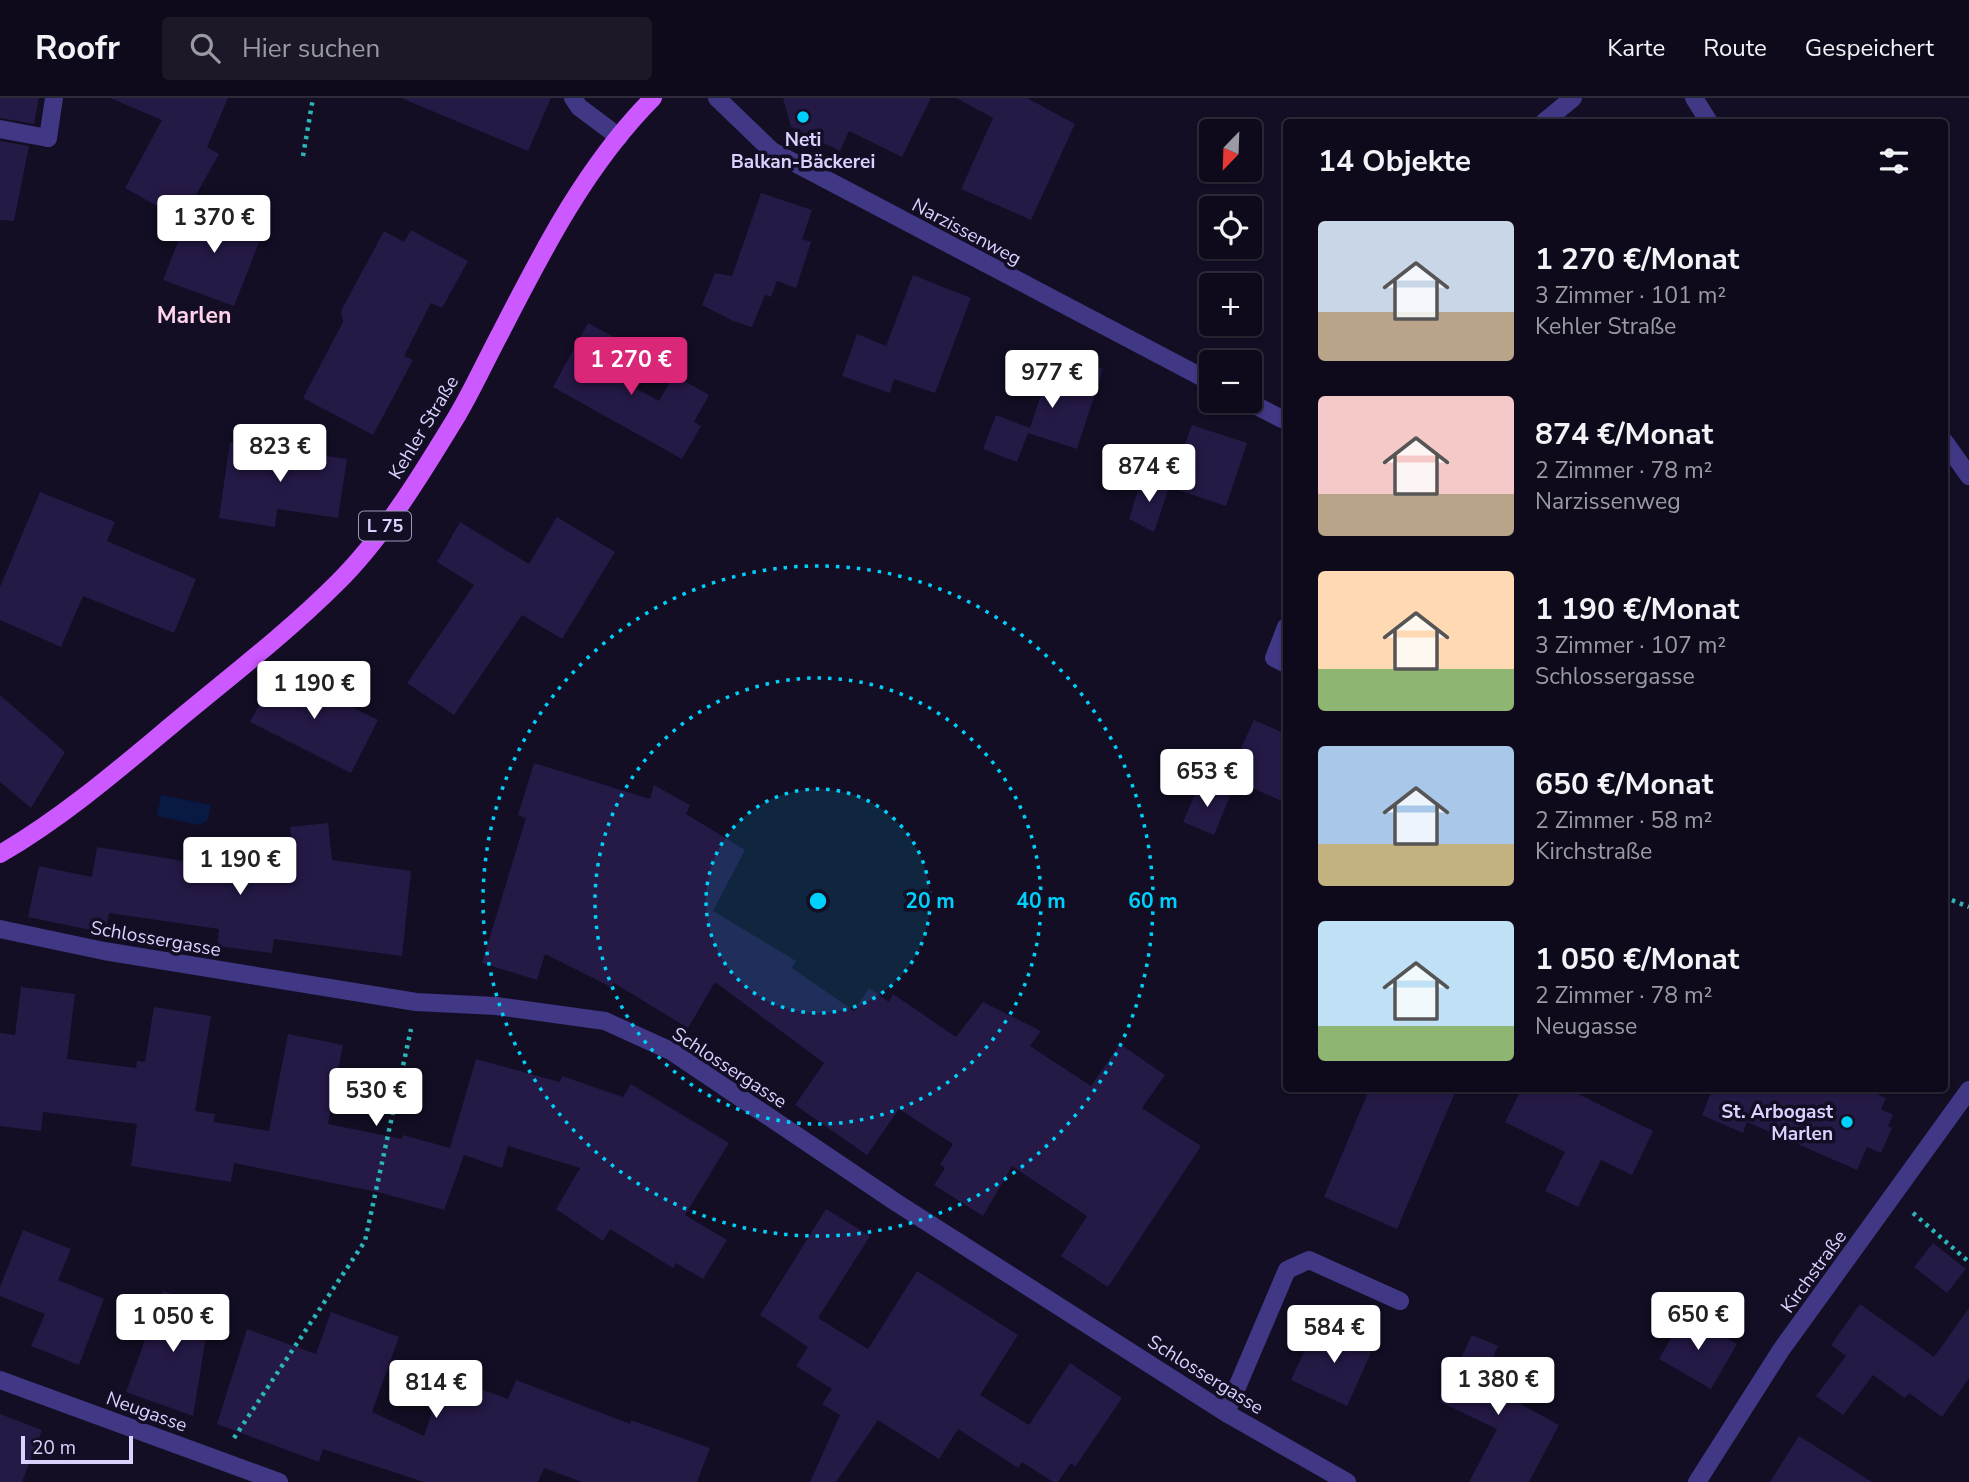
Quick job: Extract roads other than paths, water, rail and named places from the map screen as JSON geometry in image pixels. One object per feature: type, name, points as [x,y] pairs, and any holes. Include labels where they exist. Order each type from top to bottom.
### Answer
[{"type":"main road","name":"Kehler Straße","points":[[0,854],[26,839],[120,768],[339,582],[391,519],[458,414],[545,249],[601,161],[653,98]]},
{"type":"street","points":[[0,129],[48,138],[54,98]]},
{"type":"street","points":[[573,98],[579,107],[619,137]]},
{"type":"street","name":"Narzissenweg","points":[[717,98],[772,151],[1199,376]]},
{"type":"street","points":[[1548,119],[1573,98]]},
{"type":"street","points":[[1694,98],[1707,119]]},
{"type":"street","points":[[1262,409],[1283,419]]},
{"type":"street","points":[[1948,446],[1969,476]]},
{"type":"street","points":[[1283,635],[1274,658],[1283,662]]},
{"type":"street","name":"Schlossergasse","points":[[0,929],[104,951],[416,1002],[495,1006],[605,1021],[671,1051],[897,1203],[1226,1413],[1347,1482]]},
{"type":"street","name":"Kirchstraße","points":[[1697,1482],[1781,1350],[1969,1090]]},
{"type":"street","points":[[1226,1413],[1287,1270],[1309,1260],[1400,1301]]},
{"type":"street","name":"Neugasse","points":[[0,1380],[279,1482]]},
{"type":"water","points":[[161,795],[211,805],[207,821],[198,825],[157,816]]},
{"type":"place","name":"Neti Balkan-Bäckerei","points":[[803,117]]},
{"type":"place","name":"St. Arbogast Marlen","points":[[1847,1122]]},
{"type":"district","name":"Marlen","points":[[194,315]]}]
